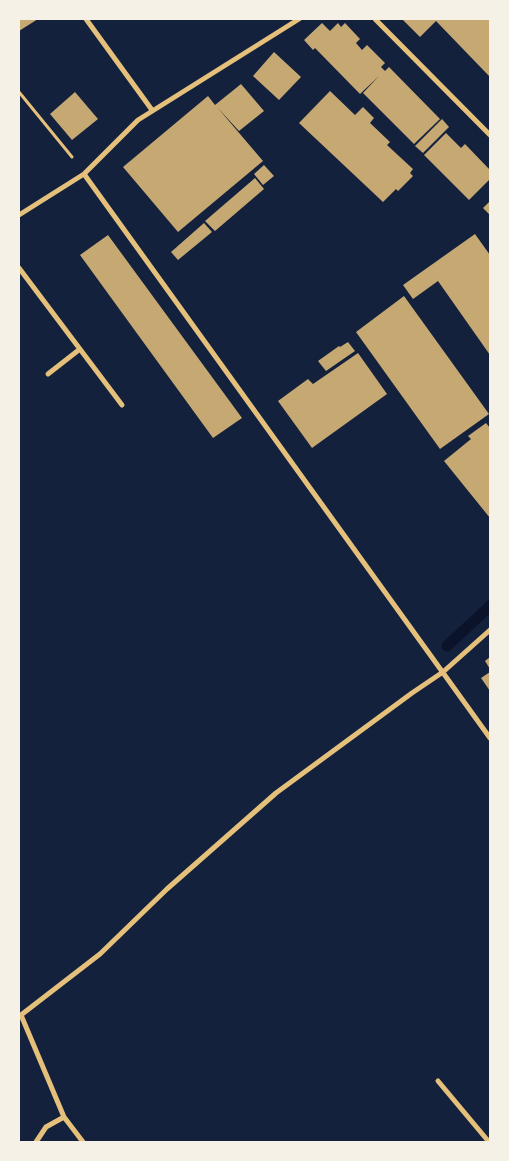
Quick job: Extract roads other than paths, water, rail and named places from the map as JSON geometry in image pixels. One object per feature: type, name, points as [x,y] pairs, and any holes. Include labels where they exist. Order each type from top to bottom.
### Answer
[{"type":"street","points":[[86,19],[152,110]]},
{"type":"street","points":[[19,215],[84,174],[138,120],[152,110],[299,19]]},
{"type":"street","points":[[375,19],[490,135]]},
{"type":"street","points":[[84,174],[490,738]]},
{"type":"street","points":[[19,268],[122,405]]},
{"type":"street","points":[[48,374],[80,349]]},
{"type":"street","points":[[83,1142],[64,1117],[21,1015],[100,954],[167,889],[276,793],[443,672],[490,630]]},
{"type":"street","points":[[438,1081],[488,1142]]},
{"type":"street","points":[[36,1142],[46,1127],[64,1117]]},
{"type":"waterway","points":[[447,646],[490,606]]}]
